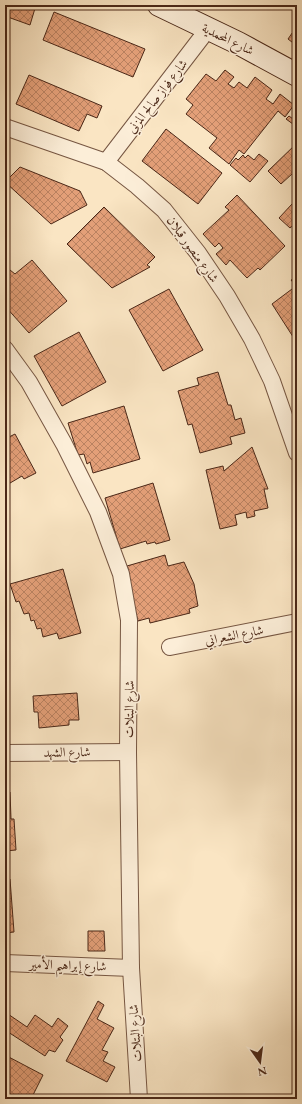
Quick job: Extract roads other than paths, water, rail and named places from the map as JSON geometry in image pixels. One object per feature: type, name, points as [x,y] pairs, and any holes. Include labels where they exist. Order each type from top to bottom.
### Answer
[{"type":"street","name":"شارع المحمدية","points":[[159,5],[280,65],[297,75]]},
{"type":"street","name":"شارع فواز صالح المزني","points":[[106,162],[208,29]]},
{"type":"street","name":"شارع منصور قبلان","points":[[5,127],[106,162],[137,186],[164,210],[198,253],[227,296],[252,339],[272,381],[297,453]]},
{"type":"street","name":"شارع البتلات","points":[[5,349],[29,382],[64,444],[98,512],[120,574],[129,620],[128,752],[131,968],[138,1099]]},
{"type":"street","name":"شارع الشعراني","points":[[170,647],[297,622]]},
{"type":"street","name":"شارع الشهد","points":[[5,753],[128,752]]},
{"type":"street","name":"شارع إبراهيم الأمير","points":[[5,963],[131,968]]}]
